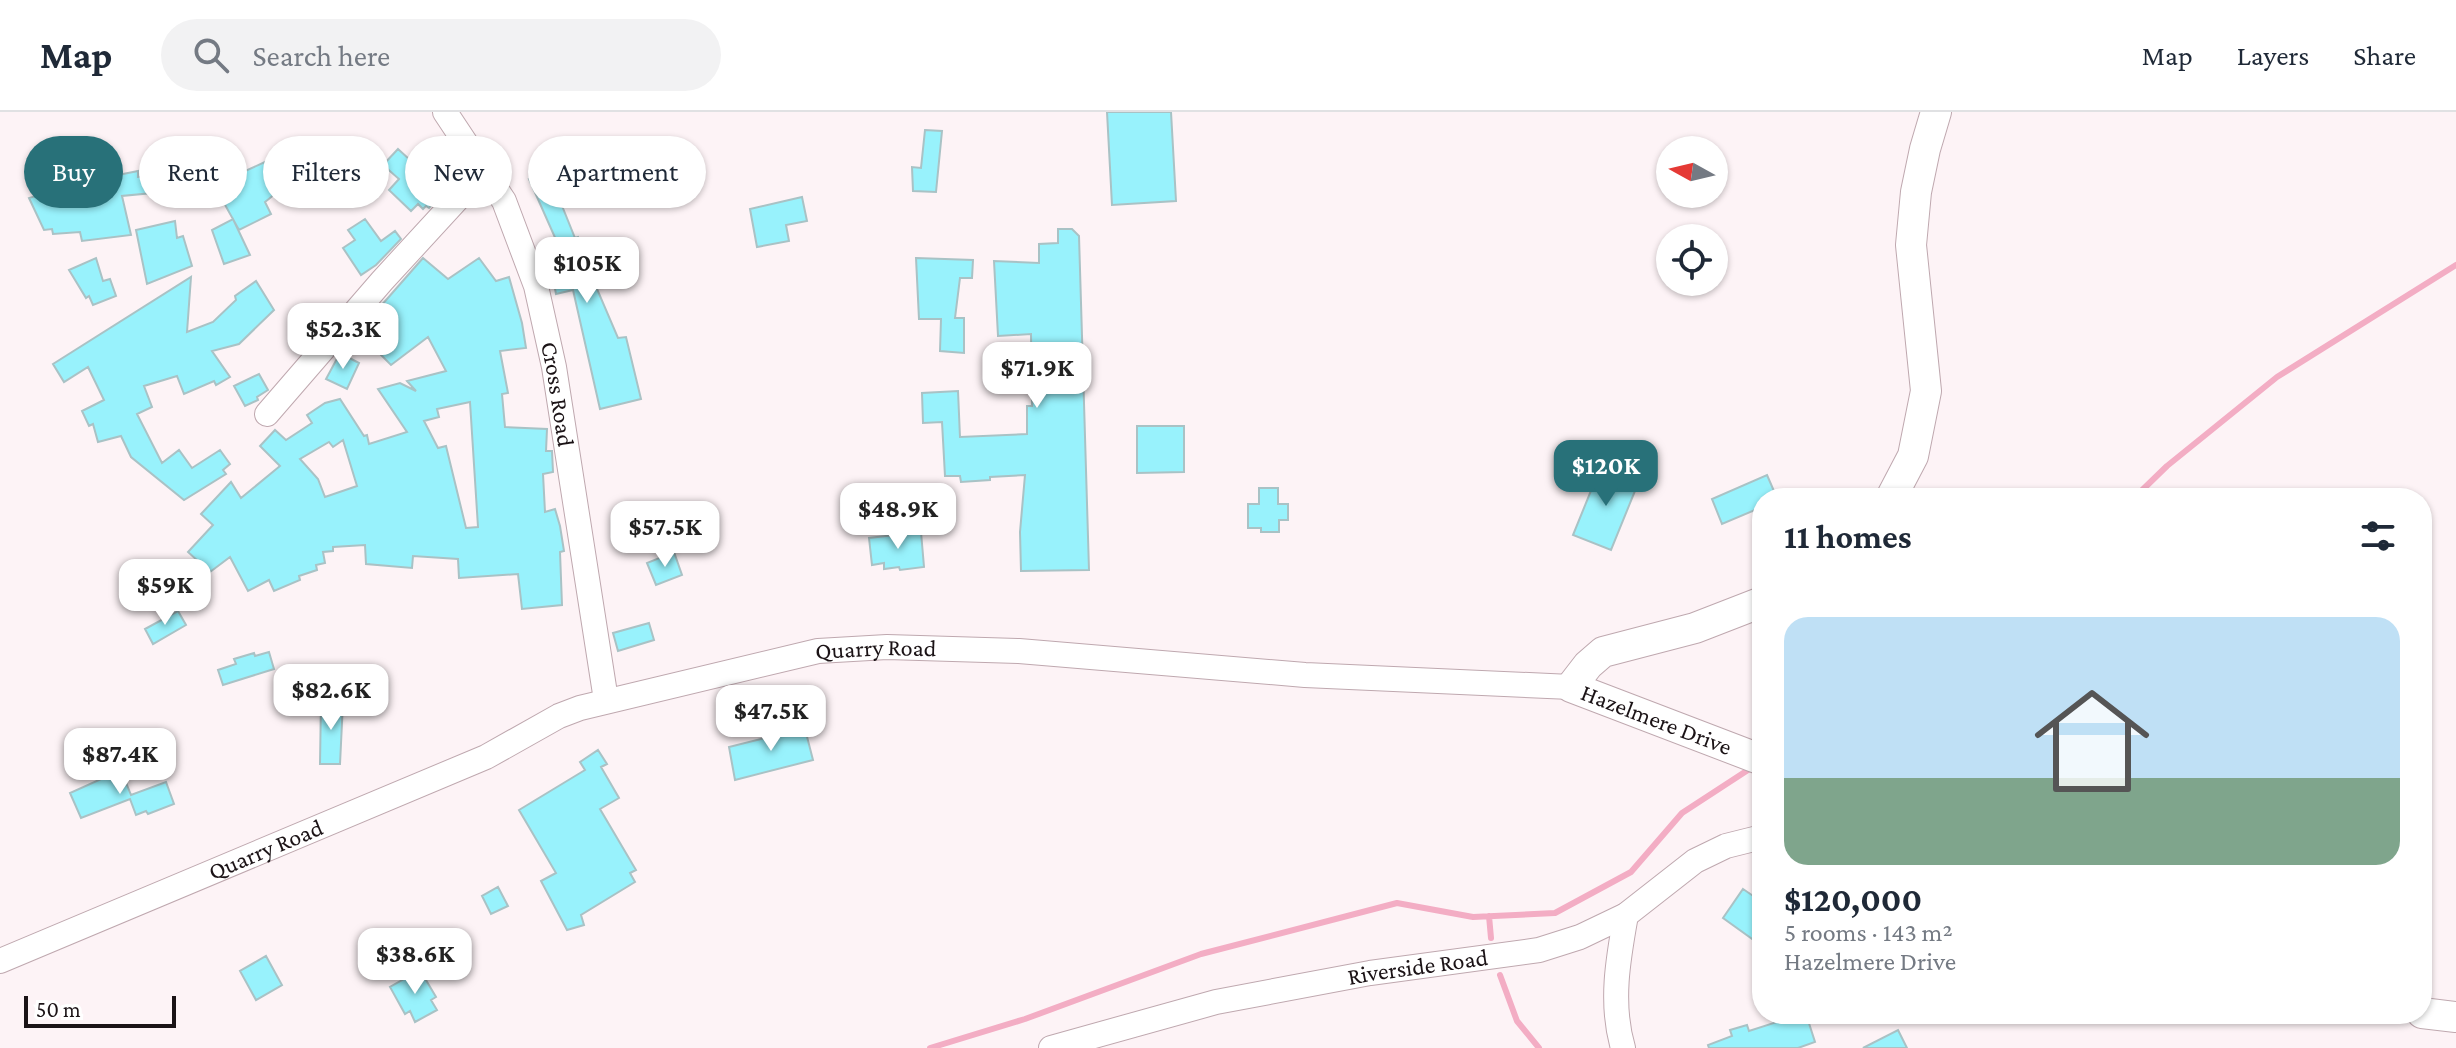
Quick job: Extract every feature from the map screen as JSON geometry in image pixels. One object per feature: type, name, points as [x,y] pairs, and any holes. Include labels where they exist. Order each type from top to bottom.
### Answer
[{"type":"street","name":"Cross Road","points":[[445,112],[461,136]]},
{"type":"street","points":[[1896,488],[1913,456],[1926,391],[1911,245],[1916,192],[1936,112]]},
{"type":"street","points":[[267,414],[449,208]]},
{"type":"street","name":"Cross Road","points":[[507,208],[536,286],[554,367],[606,700]]},
{"type":"street","name":"Hazelmere Drive","points":[[1752,606],[1695,628],[1603,652],[1571,687],[1752,756]]},
{"type":"street","name":"Quarry Road","points":[[0,961],[486,757],[559,716],[606,700],[818,651],[887,647],[1019,651],[1305,675],[1571,687]]},
{"type":"street","name":"Riverside Road","points":[[1051,1048],[1216,1002],[1370,973],[1539,950],[1580,937],[1626,915],[1695,861],[1726,846],[1752,840]]},
{"type":"street","points":[[1623,1048],[1615,1001],[1618,957],[1626,915]]},
{"type":"street","points":[[2432,1014],[2456,1017]]},
{"type":"building","points":[[1107,112],[1171,112],[1176,201],[1112,205]]},
{"type":"building","points":[[925,130],[942,131],[936,192],[913,191],[912,167],[921,168]]},
{"type":"building","points":[[398,149],[405,155],[405,205],[389,190],[399,179],[389,170],[389,159]]},
{"type":"building","points":[[263,163],[263,208],[268,208],[271,214],[239,230],[227,208],[247,208],[247,170]]},
{"type":"building","points":[[138,171],[139,194],[123,196],[123,174]]},
{"type":"building","points":[[802,197],[807,221],[786,225],[789,241],[757,247],[750,209]]},
{"type":"building","points":[[123,200],[131,235],[82,241],[80,232],[53,234],[52,229],[44,230],[34,208],[123,208]]},
{"type":"building","points":[[542,208],[563,208],[575,238],[578,237],[618,338],[626,337],[641,399],[600,409],[573,290],[556,294],[547,246],[557,242]]},
{"type":"building","points":[[233,219],[250,255],[224,264],[212,230]]},
{"type":"building","points":[[365,219],[381,241],[395,231],[401,239],[376,265],[361,275],[343,248],[355,240],[348,230]]},
{"type":"building","points":[[175,221],[177,238],[183,236],[192,266],[147,284],[136,230]]},
{"type":"building","points":[[1058,229],[1072,229],[1079,236],[1089,570],[1021,571],[1020,532],[1025,475],[961,482],[960,476],[945,476],[942,422],[923,423],[922,393],[958,391],[960,437],[1027,434],[1027,406],[1032,406],[1031,334],[998,336],[994,261],[1039,263],[1039,244],[1058,243]]},
{"type":"building","points":[[96,258],[103,281],[110,279],[116,296],[93,305],[69,270]]},
{"type":"building","points":[[423,258],[448,279],[479,258],[496,281],[509,277],[526,348],[500,351],[508,393],[502,394],[505,427],[547,429],[546,451],[552,451],[553,472],[543,474],[545,512],[555,509],[560,526],[564,551],[560,552],[562,605],[522,609],[518,574],[459,578],[458,559],[413,556],[412,568],[366,564],[365,545],[333,547],[333,551],[323,552],[325,563],[316,565],[317,570],[299,576],[300,580],[274,591],[269,580],[248,591],[230,557],[210,572],[188,552],[213,525],[201,514],[231,482],[241,498],[280,466],[260,446],[275,430],[286,440],[312,423],[307,415],[325,403],[340,399],[364,436],[367,435],[369,444],[407,432],[378,389],[400,383],[416,391],[407,381],[446,371],[428,337],[391,365],[358,332]],"holes":[[[470,402],[478,527],[466,528],[446,446],[438,448],[424,421],[439,417],[437,409]],[[343,440],[357,486],[325,497],[318,479],[300,459],[329,442],[333,447]]]},
{"type":"building","points":[[916,258],[973,260],[972,278],[960,278],[955,318],[964,318],[964,353],[940,351],[941,319],[919,319]]},
{"type":"building","points":[[191,277],[187,332],[213,322],[236,300],[235,296],[256,281],[274,310],[239,344],[212,351],[230,377],[216,385],[214,381],[184,394],[177,376],[144,386],[152,407],[137,414],[162,463],[179,450],[192,468],[220,450],[230,464],[223,470],[226,474],[184,500],[131,457],[121,436],[98,442],[93,424],[89,426],[82,411],[104,400],[88,367],[64,382],[53,364]]},
{"type":"building","points":[[340,353],[359,363],[347,389],[326,379]]},
{"type":"building","points":[[259,374],[268,390],[257,397],[258,400],[245,406],[234,386]]},
{"type":"building","points":[[1137,426],[1184,426],[1184,472],[1137,473]]},
{"type":"building","points":[[1601,466],[1639,481],[1611,550],[1573,535]]},
{"type":"building","points":[[1767,475],[1773,488],[1752,488],[1752,511],[1722,524],[1712,499]]},
{"type":"building","points":[[1259,488],[1278,488],[1278,504],[1288,504],[1288,520],[1279,520],[1279,532],[1248,528],[1248,504],[1259,504]]},
{"type":"building","points":[[921,532],[924,567],[900,570],[899,567],[884,569],[884,563],[872,565],[869,538]]},
{"type":"building","points":[[674,552],[682,575],[656,585],[647,563]]},
{"type":"building","points":[[178,611],[186,625],[153,644],[145,629]]},
{"type":"building","points":[[649,623],[654,640],[618,651],[613,633]]},
{"type":"building","points":[[269,652],[274,669],[223,685],[218,670],[236,664],[234,659]]},
{"type":"building","points":[[321,701],[343,702],[340,764],[320,764]]},
{"type":"building","points":[[804,725],[813,760],[735,780],[729,747],[789,732],[789,729]]},
{"type":"building","points":[[598,750],[607,764],[601,767],[619,798],[600,809],[636,870],[630,873],[635,882],[581,915],[584,925],[567,930],[541,881],[556,873],[519,810],[585,770],[580,762]]},
{"type":"building","points":[[121,770],[131,795],[166,782],[174,804],[136,815],[130,799],[81,818],[70,793]]},
{"type":"building","points":[[498,887],[508,906],[491,914],[482,896]]},
{"type":"building","points":[[1743,889],[1752,895],[1752,939],[1723,918]]},
{"type":"building","points":[[266,956],[282,985],[256,1000],[240,971]]},
{"type":"building","points":[[420,970],[436,997],[431,1000],[437,1010],[415,1022],[410,1011],[405,1014],[390,987]]},
{"type":"building","points":[[1771,1024],[1809,1024],[1815,1042],[1798,1048],[1709,1048],[1708,1045],[1732,1036],[1730,1030],[1747,1025],[1749,1031]]},
{"type":"building","points":[[1898,1030],[1907,1048],[1863,1048]]},
{"type":"waterway","points":[[2144,488],[2277,377],[2456,265]]},
{"type":"waterway","points":[[930,1048],[1025,1019],[1201,954],[1397,903],[1473,917],[1555,913],[1631,872],[1682,813],[1751,768]]},
{"type":"waterway","points":[[1489,916],[1491,938]]},
{"type":"waterway","points":[[1500,975],[1517,1021],[1539,1048]]}]
